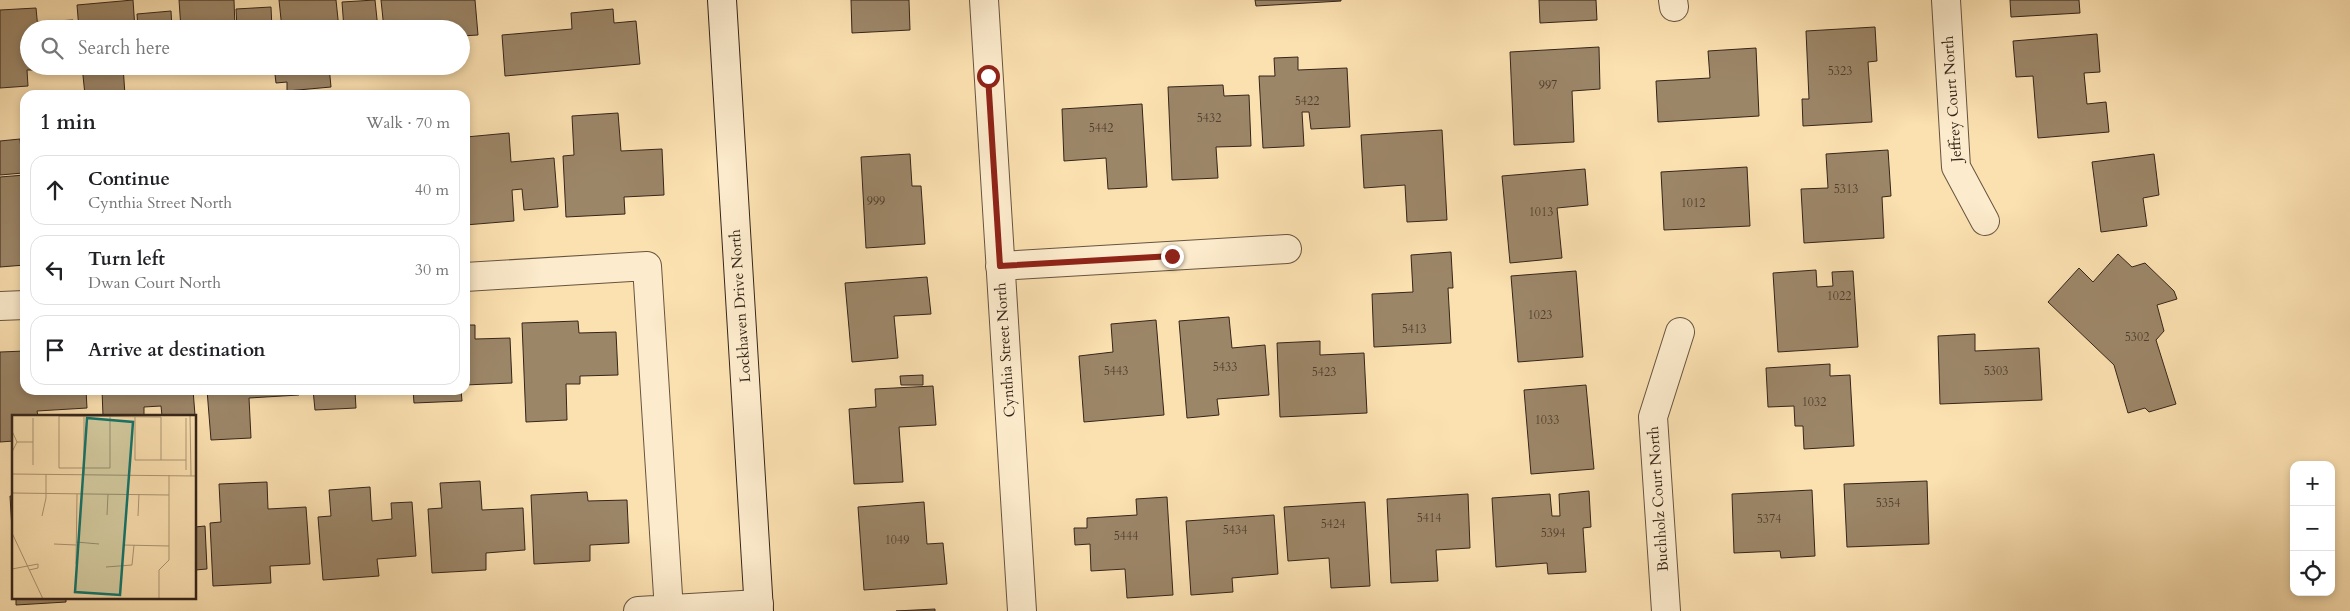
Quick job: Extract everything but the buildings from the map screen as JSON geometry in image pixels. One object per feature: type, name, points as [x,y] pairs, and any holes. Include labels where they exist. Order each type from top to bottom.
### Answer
[{"type":"street","name":"Lockhaven Drive North","points":[[722,0],[759,607]]},
{"type":"street","name":"Cynthia Street North","points":[[984,0],[1022,611]]},
{"type":"street","name":"Jeffrey Court North","points":[[1946,0],[1956,167],[1984,221]]},
{"type":"street","points":[[1000,266],[1287,249]]},
{"type":"street","points":[[470,277],[647,266],[669,610]]},
{"type":"street","points":[[0,306],[20,305]]},
{"type":"street","name":"Buchholz Court North","points":[[1666,611],[1653,416],[1680,332]]},
{"type":"street","points":[[638,611],[759,607]]},
{"type":"route","points":[[988,76],[1000,266],[1172,256]]}]
